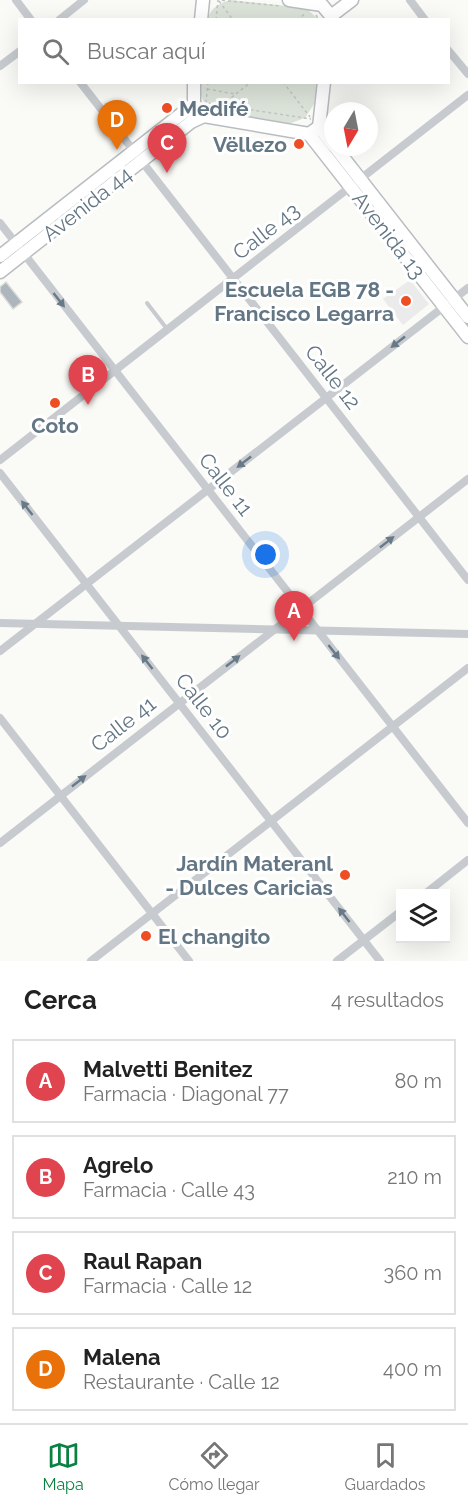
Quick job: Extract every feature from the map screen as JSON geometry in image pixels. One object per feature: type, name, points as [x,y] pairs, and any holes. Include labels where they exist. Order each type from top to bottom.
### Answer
[{"type":"main road","points":[[201,18],[202,0]]},
{"type":"main road","points":[[289,3],[325,2],[327,18],[352,0]]},
{"type":"main road","points":[[194,84],[194,104],[204,116],[314,130],[324,84]]},
{"type":"main road","name":"Avenida 44","points":[[0,272],[20,249],[138,156],[194,104]]},
{"type":"main road","name":"Avenida 44","points":[[138,156],[204,116]]},
{"type":"main road","name":"Avenida 13","points":[[314,130],[324,138]]},
{"type":"main road","name":"Avenida 13","points":[[314,130],[449,303],[468,337]]},
{"type":"main road","name":"Avenida 13","points":[[340,156],[355,183]]},
{"type":"main road","name":"Avenida 44","points":[[0,256],[20,249]]},
{"type":"main road","name":"Avenida 13","points":[[449,303],[468,317]]},
{"type":"street","points":[[16,0],[30,18]]},
{"type":"street","points":[[62,18],[84,0]]},
{"type":"street","points":[[410,0],[424,18]]},
{"type":"street","points":[[0,66],[18,52]]},
{"type":"street","points":[[450,52],[468,74]]},
{"type":"street","name":"Calle 12","points":[[82,84],[468,580]]},
{"type":"street","name":"Calle 43","points":[[0,460],[468,95]]},
{"type":"street","name":"Calle 11","points":[[0,223],[468,823]]},
{"type":"street","points":[[0,651],[468,288]]},
{"type":"street","name":"Calle 10","points":[[0,473],[380,961]]},
{"type":"street","name":"Calle 41","points":[[0,843],[468,479]]},
{"type":"street","points":[[0,623],[468,634]]},
{"type":"street","points":[[91,961],[468,668]]},
{"type":"street","points":[[0,718],[189,961]]},
{"type":"street","points":[[430,889],[468,860]]},
{"type":"street","points":[[338,961],[396,915]]},
{"type":"lane","points":[[147,303],[167,330]]},
{"type":"path","points":[[218,0],[289,3]]},
{"type":"path","points":[[216,18],[218,0]]},
{"type":"path","points":[[218,0],[232,18]]},
{"type":"path","points":[[300,18],[311,9],[327,18]]},
{"type":"path","points":[[208,84],[206,103],[312,120],[285,84]]},
{"type":"path","points":[[221,105],[248,84]]},
{"type":"path","points":[[207,89],[236,94]]},
{"type":"shaded area","points":[[231,0],[306,8],[317,18],[208,18],[216,6]]},
{"type":"shaded area","points":[[200,84],[317,84],[314,104],[305,118],[288,124],[220,116],[205,105],[199,91]]},
{"type":"shaded area","name":"Escuela EGB 78 - Francisco Legarra","points":[[410,280],[429,304],[403,325],[383,299]]},
{"type":"building","points":[[6,282],[22,302],[13,309],[0,292],[0,287]]},
{"type":"place","name":"Medifé","points":[[167,108]]},
{"type":"place","name":"Vëllezo","points":[[299,144]]},
{"type":"place","name":"Malena","points":[[117,150]]},
{"type":"place","name":"Raul Rapan","points":[[167,173]]},
{"type":"place","name":"Escuela EGB 78 - Francisco Legarra","points":[[406,301]]},
{"type":"place","name":"Coto","points":[[55,403]]},
{"type":"place","name":"Agrelo","points":[[88,405]]},
{"type":"place","name":"Malvetti Benitez","points":[[294,641]]},
{"type":"place","name":"Jardín Materanl - Dulces Caricias","points":[[345,875]]},
{"type":"place","name":"El changito","points":[[146,936]]}]
